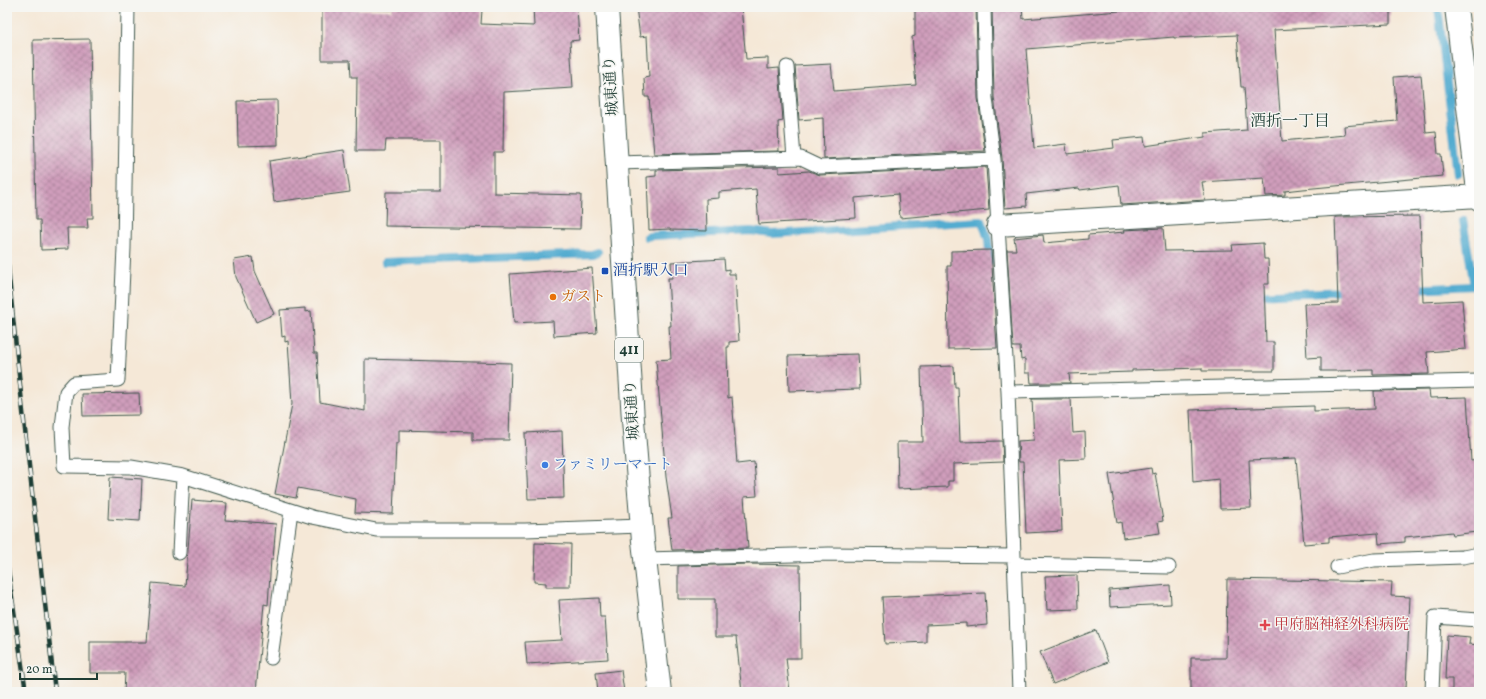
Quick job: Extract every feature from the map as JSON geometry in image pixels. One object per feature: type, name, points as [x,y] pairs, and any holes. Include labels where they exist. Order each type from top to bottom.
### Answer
[{"type":"main road","name":"城東通り","points":[[607,7],[633,420],[645,559],[660,692]]},
{"type":"main road","points":[[998,225],[1479,198],[1456,7]]},
{"type":"lane","points":[[128,7],[124,248],[118,380],[74,383],[66,392],[62,428],[64,466],[131,467],[183,476],[312,517],[376,530],[525,530],[642,526]]},
{"type":"lane","points":[[984,7],[986,98],[994,159],[1008,392],[1019,692]]},
{"type":"lane","points":[[787,67],[794,158]]},
{"type":"lane","points":[[617,163],[801,158],[820,167],[994,159]]},
{"type":"lane","points":[[1008,392],[1479,381]]},
{"type":"lane","points":[[179,553],[183,476]]},
{"type":"lane","points":[[271,658],[291,511]]},
{"type":"lane","points":[[645,559],[829,554],[1169,567]]},
{"type":"lane","points":[[1337,567],[1374,560],[1464,557],[1479,554]]},
{"type":"lane","points":[[1432,692],[1435,617],[1479,620]]},
{"type":"building","points":[[322,7],[392,10],[392,7],[478,7],[478,9],[482,10],[481,24],[534,26],[533,7],[577,7],[579,40],[570,41],[573,88],[504,92],[503,152],[494,152],[494,193],[581,195],[580,229],[385,226],[386,192],[441,192],[441,140],[386,140],[385,151],[356,151],[357,77],[351,77],[350,60],[322,60]]},
{"type":"building","points":[[636,7],[741,7],[746,59],[768,58],[768,69],[779,68],[783,121],[778,122],[779,151],[654,154],[649,97],[645,97],[644,78],[649,77],[647,36],[640,37]]},
{"type":"building","points":[[915,7],[976,7],[978,98],[985,151],[824,159],[823,118],[799,120],[795,66],[831,64],[834,91],[916,85],[912,37],[915,36]]},
{"type":"building","points":[[992,7],[1022,7],[1023,19],[1132,10],[1132,7],[1390,7],[1390,24],[1274,30],[1282,141],[1345,135],[1344,126],[1397,121],[1394,77],[1421,75],[1426,133],[1436,132],[1438,154],[1441,154],[1443,176],[1285,191],[1285,195],[1266,196],[1264,178],[1202,182],[1205,200],[1121,205],[1119,185],[1080,190],[1079,188],[1026,194],[1027,206],[1005,208],[1002,158],[994,97]],"holes":[[[1237,35],[1241,87],[1244,87],[1247,130],[1205,133],[1205,137],[1145,146],[1144,137],[1113,140],[1114,148],[1067,154],[1066,144],[1034,148],[1026,49],[1174,37]]]},
{"type":"building","points":[[90,39],[93,218],[87,218],[88,228],[67,228],[68,249],[41,250],[40,220],[36,220],[33,40]]},
{"type":"building","points":[[277,100],[278,145],[238,146],[237,101]]},
{"type":"building","points":[[344,150],[350,192],[274,202],[269,161]]},
{"type":"building","points":[[779,167],[779,173],[809,171],[820,175],[986,167],[989,210],[900,218],[898,194],[855,198],[856,218],[759,224],[756,189],[719,192],[719,198],[706,199],[707,231],[670,229],[649,230],[647,177],[656,176],[656,170]]},
{"type":"building","points":[[1420,216],[1423,302],[1462,300],[1466,349],[1427,352],[1429,374],[1373,375],[1373,370],[1321,371],[1321,357],[1307,358],[1304,304],[1338,303],[1335,217]]},
{"type":"building","points":[[1163,228],[1165,251],[1233,250],[1232,245],[1263,243],[1264,259],[1268,259],[1269,284],[1264,284],[1266,342],[1274,342],[1274,371],[1202,371],[1202,368],[1132,370],[1132,372],[1069,374],[1070,383],[1031,383],[1030,373],[1025,373],[1025,359],[1021,360],[1020,347],[1013,347],[1007,250],[1016,250],[1014,238],[1043,235],[1044,243],[1088,239],[1088,235],[1125,232],[1124,230]]},
{"type":"building","points":[[991,250],[997,348],[948,349],[947,266],[951,266],[951,251]]},
{"type":"building","points":[[253,257],[255,271],[274,314],[256,322],[236,277],[234,260]]},
{"type":"building","points":[[724,259],[725,270],[729,269],[729,274],[735,274],[739,341],[729,342],[729,347],[727,347],[728,398],[732,397],[737,464],[754,462],[757,496],[744,497],[748,548],[672,550],[668,518],[672,518],[666,477],[656,360],[671,359],[669,326],[671,326],[668,278],[672,278],[671,262]]},
{"type":"building","name":"ガスト","points":[[592,268],[597,333],[554,336],[553,321],[514,323],[510,274]]},
{"type":"building","points":[[305,308],[305,312],[311,311],[314,353],[317,353],[320,402],[365,411],[365,359],[511,363],[509,440],[473,440],[473,432],[399,430],[399,443],[396,443],[393,514],[355,513],[356,499],[298,488],[296,498],[275,494],[292,404],[288,341],[285,342],[285,336],[282,337],[280,310]]},
{"type":"building","points":[[858,354],[860,389],[789,391],[788,356]]},
{"type":"building","points":[[954,366],[955,387],[958,387],[960,442],[1002,441],[1003,462],[953,464],[953,481],[948,481],[948,487],[898,489],[897,442],[923,442],[921,367]]},
{"type":"building","points":[[1429,390],[1430,398],[1467,397],[1471,461],[1479,460],[1479,527],[1476,527],[1476,532],[1453,535],[1452,532],[1405,537],[1405,542],[1379,544],[1378,533],[1329,537],[1329,542],[1304,544],[1296,458],[1249,460],[1251,508],[1220,509],[1219,479],[1193,482],[1190,410],[1314,406],[1314,411],[1375,409],[1374,391]]},
{"type":"building","points":[[139,393],[140,415],[83,416],[82,394]]},
{"type":"building","points":[[1032,399],[1071,399],[1073,433],[1085,432],[1086,459],[1059,460],[1062,531],[1026,533],[1023,462],[1019,462],[1018,441],[1034,440]]},
{"type":"building","name":"ファミリーマート","points":[[562,431],[564,498],[528,499],[525,433]]},
{"type":"building","points":[[1151,468],[1152,474],[1155,473],[1163,521],[1158,522],[1160,533],[1123,538],[1121,522],[1117,523],[1109,474]]},
{"type":"building","points":[[110,477],[142,479],[140,521],[108,519]]},
{"type":"building","points":[[192,500],[227,503],[225,520],[276,524],[273,559],[271,559],[268,605],[264,604],[256,692],[124,692],[125,673],[90,673],[90,642],[147,642],[152,583],[185,586]]},
{"type":"building","points":[[535,543],[571,544],[570,587],[546,587],[546,583],[534,582]]},
{"type":"building","points":[[749,564],[800,565],[801,658],[786,658],[790,692],[742,692],[736,637],[715,637],[715,599],[678,599],[678,566]]},
{"type":"building","points":[[1077,575],[1078,609],[1047,610],[1045,576]]},
{"type":"building","name":"甲府脳神経外科病院","points":[[1227,579],[1392,582],[1391,596],[1410,597],[1406,688],[1403,688],[1403,692],[1191,692],[1191,658],[1226,658]]},
{"type":"building","points":[[1170,585],[1171,604],[1110,607],[1109,590]]},
{"type":"building","points":[[985,593],[987,625],[966,627],[966,623],[926,625],[926,642],[885,644],[882,597]]},
{"type":"building","points":[[599,598],[600,617],[605,617],[608,659],[527,664],[525,642],[562,640],[559,600]]},
{"type":"building","points":[[1096,630],[1108,662],[1053,684],[1040,652]]},
{"type":"building","points":[[1447,635],[1470,637],[1469,644],[1479,645],[1479,692],[1452,692],[1452,679],[1445,679]]},
{"type":"building","points":[[621,670],[624,692],[598,692],[596,673]]},
{"type":"waterway","points":[[1438,7],[1458,174]]},
{"type":"waterway","points":[[1411,289],[1474,286],[1463,220]]},
{"type":"waterway","points":[[647,237],[751,231],[772,234],[982,221],[988,239],[990,261]]},
{"type":"waterway","points":[[385,262],[592,254],[598,252]]},
{"type":"waterway","points":[[1254,295],[1348,291]]},
{"type":"railway","points":[[7,255],[55,692]]},
{"type":"railway","points":[[7,563],[26,692]]},
{"type":"place","name":"酒折駅入口","points":[[605,271]]},
{"type":"place","name":"ガスト","points":[[553,297]]},
{"type":"place","name":"ファミリーマート","points":[[545,465]]},
{"type":"place","name":"甲府脳神経外科病院","points":[[1265,625]]},
{"type":"district","name":"酒折一丁目","points":[[1290,122]]}]
